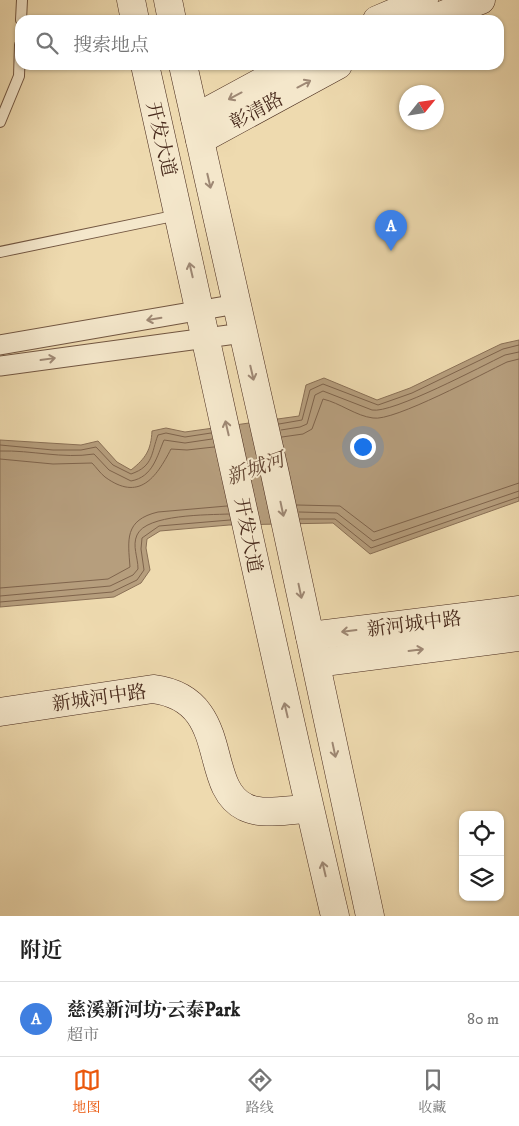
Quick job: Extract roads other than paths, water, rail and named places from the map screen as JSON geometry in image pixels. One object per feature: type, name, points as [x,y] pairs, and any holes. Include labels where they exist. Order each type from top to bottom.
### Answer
[{"type":"main road","points":[[131,0],[134,15]]},
{"type":"main road","points":[[168,0],[171,15]]},
{"type":"main road","points":[[389,15],[424,0]]},
{"type":"main road","points":[[443,15],[481,0]]},
{"type":"main road","name":"开发大道","points":[[147,70],[237,476],[276,666],[335,916]]},
{"type":"main road","name":"开发大道","points":[[183,70],[275,474],[370,916]]},
{"type":"main road","name":"彰清路","points":[[197,129],[286,70]]},
{"type":"main road","name":"彰清路","points":[[197,129],[327,70]]},
{"type":"main road","name":"新河城中路","points":[[310,636],[519,610]]},
{"type":"main road","name":"新河城中路","points":[[316,663],[519,637]]},
{"type":"main road","name":"新城河中路","points":[[0,712],[153,689],[168,691],[184,698],[196,709],[217,754],[227,789],[238,802],[253,810],[309,808]]},
{"type":"street","points":[[0,344],[237,304]]},
{"type":"street","points":[[0,366],[243,333]]},
{"type":"lane","points":[[21,15],[22,0]]},
{"type":"lane","points":[[0,122],[18,76],[18,70]]},
{"type":"lane","points":[[0,252],[179,215]]},
{"type":"water","name":"新城河","points":[[519,340],[519,501],[370,554],[333,523],[229,525],[160,531],[147,539],[146,548],[150,570],[141,583],[114,597],[0,607],[0,440],[81,445],[98,441],[117,462],[131,470],[147,453],[152,431],[166,428],[185,432],[299,416],[306,385],[324,378],[377,400],[410,388],[501,344]]},
{"type":"place","name":"慈溪新河坊·云泰Park","points":[[391,251]]}]
